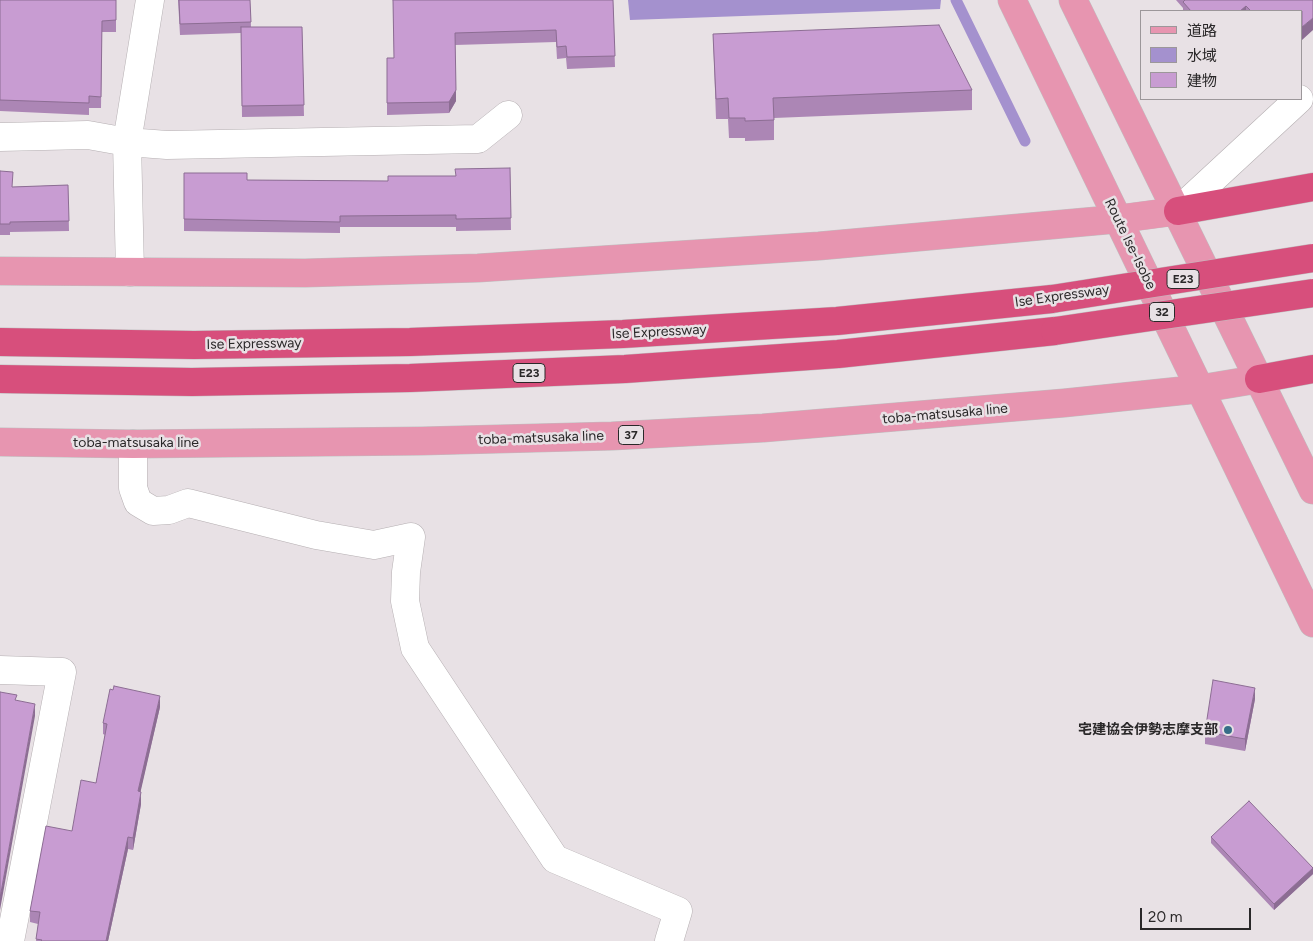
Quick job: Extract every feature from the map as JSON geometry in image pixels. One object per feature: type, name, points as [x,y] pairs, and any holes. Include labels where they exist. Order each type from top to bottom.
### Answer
[{"type":"highway","points":[[1178,211],[1313,187]]},
{"type":"highway","name":"Ise Expressway","points":[[0,342],[194,345],[410,342],[623,334],[836,321],[1052,299],[1313,258]]},
{"type":"highway","name":"E23","points":[[0,379],[192,382],[380,379],[625,369],[838,354],[1055,331],[1313,293]]},
{"type":"highway","points":[[1259,379],[1313,369]]},
{"type":"main road","name":"Route Ise-Isobe","points":[[1012,0],[1313,623]]},
{"type":"main road","points":[[1073,0],[1313,490]]},
{"type":"main road","points":[[0,271],[305,273],[478,268],[819,246],[1118,219],[1178,211]]},
{"type":"main road","name":"toba-matsusaka line","points":[[0,442],[133,444],[432,441],[763,428],[914,417],[1199,389],[1259,379]]},
{"type":"street","points":[[130,272],[127,142],[150,0]]},
{"type":"street","points":[[1303,95],[1313,87]]},
{"type":"street","points":[[1178,211],[1298,100]]},
{"type":"street","points":[[0,137],[88,134],[127,142],[167,145],[478,139],[508,115]]},
{"type":"street","points":[[133,444],[132,488],[138,502],[153,511],[169,510],[188,503],[316,535],[374,545],[411,537],[406,572],[405,601],[415,648],[555,858],[678,911],[669,941]]},
{"type":"street","points":[[0,670],[62,672],[10,941]]},
{"type":"water","points":[[628,0],[941,0],[940,9],[630,20]]},
{"type":"building","points":[[0,0],[116,0],[116,20],[102,21],[101,97],[89,96],[89,103],[0,100]]},
{"type":"building","points":[[179,0],[250,0],[251,22],[180,24]]},
{"type":"building","points":[[393,0],[613,0],[615,56],[567,57],[566,46],[557,47],[556,30],[455,33],[456,90],[449,102],[387,103],[387,58],[394,58]]},
{"type":"building","points":[[1185,0],[1313,0],[1313,18],[1303,26],[1303,10],[1250,10],[1246,6],[1241,10],[1190,10],[1183,2]]},
{"type":"building","points":[[939,25],[972,90],[773,98],[774,120],[745,121],[745,118],[729,118],[728,98],[716,99],[713,34]]},
{"type":"building","points":[[241,27],[302,27],[304,105],[242,106]]},
{"type":"building","points":[[510,168],[511,218],[456,219],[456,215],[340,216],[340,222],[184,219],[184,173],[247,173],[247,180],[388,181],[388,176],[456,176],[455,169]]},
{"type":"building","points":[[0,171],[13,172],[12,187],[68,185],[69,221],[10,222],[10,224],[0,224]]},
{"type":"building","name":"宅建協会伊勢志摩支部","points":[[1213,680],[1255,688],[1245,739],[1205,732]]},
{"type":"building","points":[[114,686],[160,696],[138,791],[141,792],[133,838],[128,837],[106,941],[41,941],[36,939],[40,912],[30,911],[46,826],[72,831],[81,780],[96,783],[107,724],[103,723],[110,689],[113,690]]},
{"type":"building","points":[[0,692],[17,695],[15,700],[35,704],[0,898]]},
{"type":"building","points":[[1249,801],[1313,868],[1274,904],[1211,837]]},
{"type":"waterway","points":[[956,0],[1025,141]]},
{"type":"place","name":"宅建協会伊勢志摩支部","points":[[1228,730]]}]
